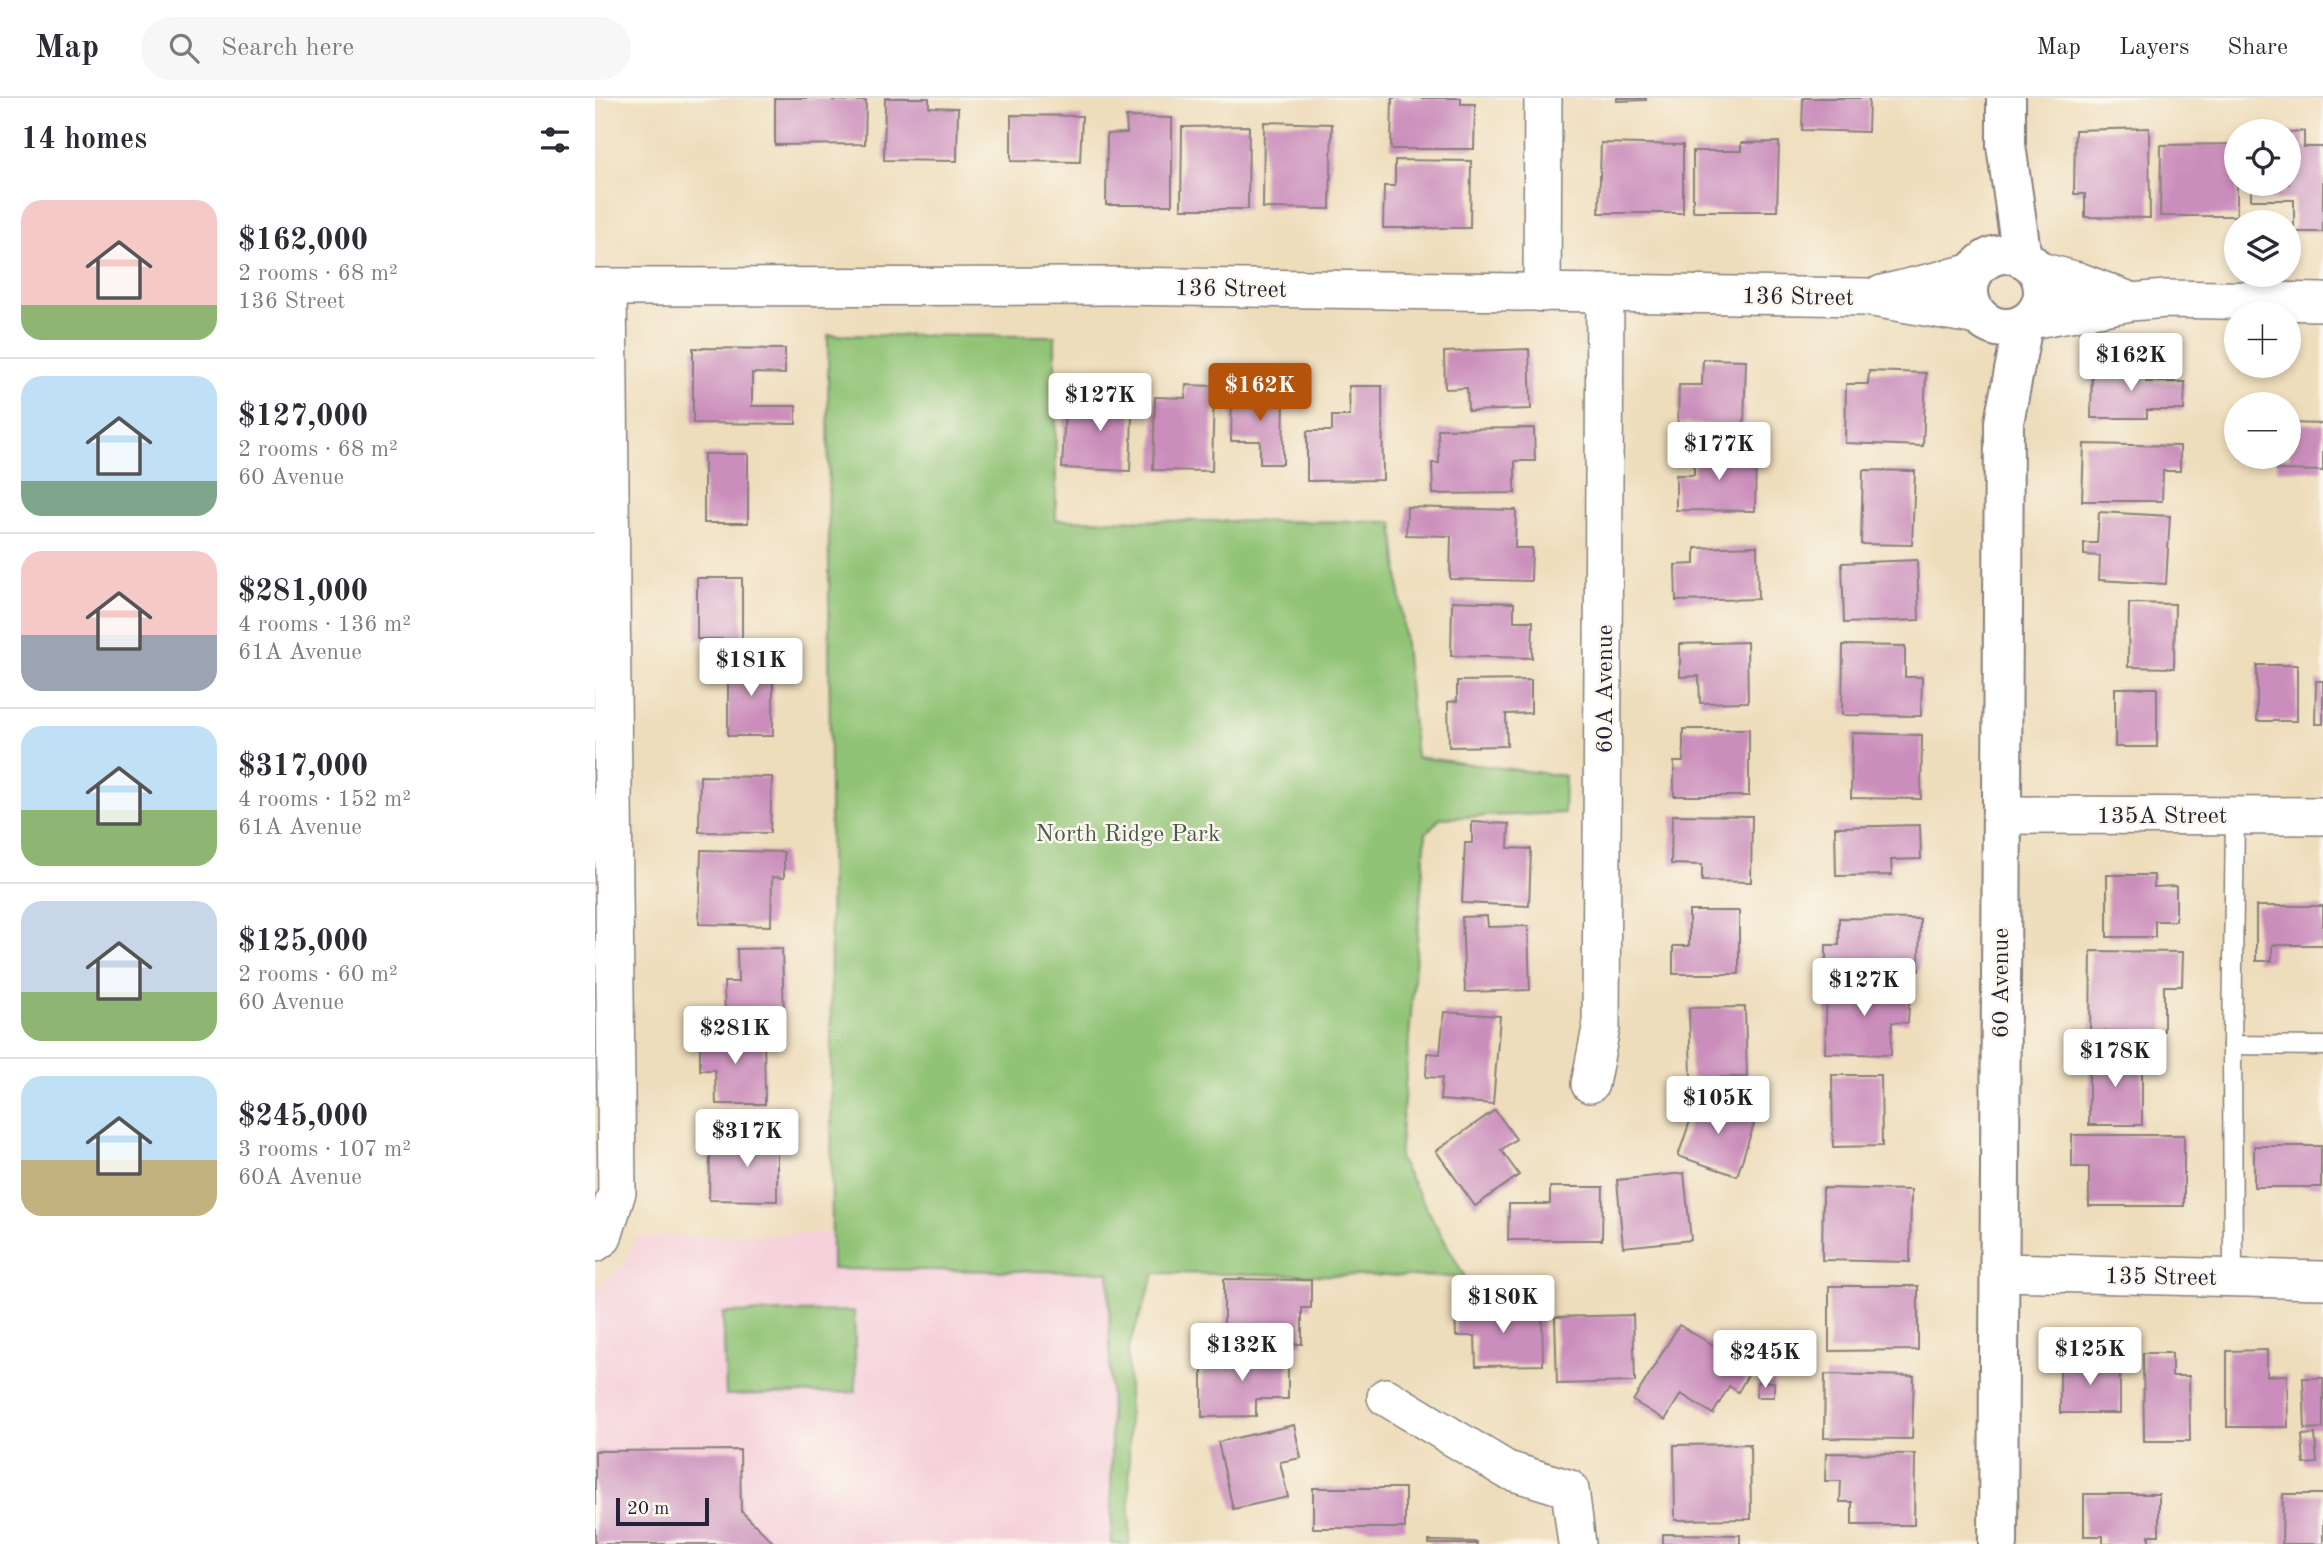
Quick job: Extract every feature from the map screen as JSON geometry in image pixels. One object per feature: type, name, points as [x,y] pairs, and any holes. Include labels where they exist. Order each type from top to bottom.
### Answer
[{"type":"street","points":[[1542,293],[1543,98]]},
{"type":"street","points":[[2006,98],[2006,145],[2029,264],[2043,290],[2042,302],[2027,322]]},
{"type":"street","points":[[2006,145],[1978,268],[1970,283],[1969,295],[1981,318],[1992,326],[2002,328],[2131,302],[2166,299],[2323,302]]},
{"type":"street","points":[[1978,268],[2001,254],[2012,254],[2029,264],[2131,302]]},
{"type":"street","name":"136 Street","points":[[1867,297],[1978,268]]},
{"type":"street","name":"136 Street","points":[[602,287],[1115,286],[1867,297],[1981,318]]},
{"type":"street","points":[[599,1240],[617,1192],[602,287]]},
{"type":"street","name":"60A Avenue","points":[[1590,1084],[1601,1028],[1605,294]]},
{"type":"street","name":"60 Avenue","points":[[1981,318],[2004,422]]},
{"type":"street","name":"60 Avenue","points":[[1998,1544],[2004,422],[2027,322]]},
{"type":"street","name":"135A Street","points":[[2001,815],[2323,816]]},
{"type":"street","name":"135 Street","points":[[1999,1272],[2323,1280]]},
{"type":"street","points":[[1386,1397],[1507,1470],[1570,1489],[1577,1544]]},
{"type":"lane","points":[[2233,1278],[2235,816]]},
{"type":"lane","points":[[2232,1045],[2323,1046]]},
{"type":"shaded area","points":[[832,1233],[833,1269],[1109,1272],[1112,1544],[595,1544],[595,1289],[622,1267],[637,1237]]},
{"type":"green space","name":"North Ridge Park","points":[[828,335],[1055,336],[1056,520],[1393,522],[1416,757],[1565,776],[1564,813],[1441,818],[1426,833],[1399,1159],[1465,1277],[1155,1273],[1128,1349],[1130,1544],[1112,1544],[1109,1272],[832,1269]]},
{"type":"green space","points":[[854,1311],[856,1392],[726,1395],[723,1313]]},
{"type":"building","points":[[775,98],[866,101],[865,144],[775,145]]},
{"type":"building","points":[[885,98],[929,98],[929,107],[958,108],[957,161],[884,160]]},
{"type":"building","points":[[1392,98],[1461,98],[1461,104],[1475,104],[1474,149],[1391,149]]},
{"type":"building","points":[[1617,98],[1646,98],[1646,100],[1617,101]]},
{"type":"building","points":[[1803,98],[1869,98],[1868,132],[1802,130]]},
{"type":"building","points":[[1011,115],[1082,116],[1080,162],[1011,161]]},
{"type":"building","points":[[1126,117],[1172,118],[1172,205],[1106,205],[1107,134],[1127,133]]},
{"type":"building","points":[[1264,122],[1332,124],[1330,209],[1263,208]]},
{"type":"building","points":[[1249,126],[1248,209],[1181,209],[1182,127]]},
{"type":"building","points":[[2149,128],[2150,218],[2085,217],[2085,194],[2074,194],[2075,130]]},
{"type":"building","points":[[2301,131],[2304,131],[2304,147],[2323,147],[2323,232],[2301,232],[2301,210],[2294,210],[2294,200],[2251,200],[2251,196],[2301,196]]},
{"type":"building","points":[[1779,142],[1777,211],[1693,211],[1693,151],[1741,151],[1741,143]]},
{"type":"building","points":[[1601,143],[1683,145],[1683,213],[1599,213]]},
{"type":"building","points":[[2224,144],[2224,196],[2237,196],[2237,210],[2224,210],[2224,216],[2160,216],[2161,145]]},
{"type":"building","points":[[1395,160],[1471,161],[1470,228],[1383,228],[1384,186],[1395,186]]},
{"type":"building","points":[[693,348],[785,349],[785,374],[752,373],[752,406],[796,406],[796,424],[693,423]]},
{"type":"building","points":[[1529,349],[1531,409],[1468,411],[1467,388],[1445,389],[1444,352]]},
{"type":"building","points":[[1703,359],[1746,360],[1744,425],[1678,423],[1679,385],[1702,385]]},
{"type":"building","points":[[2092,365],[2146,366],[2146,382],[2185,382],[2184,410],[2147,410],[2147,418],[2091,418]]},
{"type":"building","points":[[1869,371],[1926,373],[1923,446],[1845,443],[1846,384],[1868,384]]},
{"type":"building","points":[[1101,384],[1133,386],[1130,471],[1062,468],[1065,408],[1100,409]]},
{"type":"building","points":[[1186,385],[1214,386],[1212,471],[1153,470],[1155,397],[1185,398]]},
{"type":"building","points":[[1349,386],[1382,386],[1383,480],[1307,481],[1307,431],[1332,431],[1332,416],[1350,416]]},
{"type":"building","points":[[1232,393],[1284,393],[1283,464],[1260,464],[1260,441],[1231,441]]},
{"type":"building","points":[[2301,423],[2323,424],[2323,471],[2277,470],[2301,469]]},
{"type":"building","points":[[1534,428],[1535,461],[1515,461],[1515,493],[1433,494],[1432,463],[1439,463],[1438,429]]},
{"type":"building","points":[[2084,444],[2180,446],[2180,471],[2163,471],[2162,501],[2082,501]]},
{"type":"building","points":[[1694,450],[1756,451],[1755,511],[1676,510],[1676,475],[1694,475]]},
{"type":"building","points":[[704,454],[748,454],[748,523],[704,523]]},
{"type":"building","points":[[1863,470],[1915,471],[1912,545],[1861,544]]},
{"type":"building","points":[[1407,507],[1516,510],[1515,548],[1532,548],[1531,581],[1450,579],[1451,536],[1406,535]]},
{"type":"building","points":[[2099,512],[2170,516],[2166,584],[2099,580],[2100,556],[2084,555],[2084,543],[2097,543]]},
{"type":"building","points":[[1757,546],[1758,599],[1676,601],[1675,565],[1695,564],[1695,548]]},
{"type":"building","points":[[1917,560],[1919,620],[1844,623],[1842,563]]},
{"type":"building","points":[[697,578],[742,578],[742,639],[697,639]]},
{"type":"building","points":[[1452,601],[1514,603],[1514,621],[1533,621],[1532,658],[1451,656]]},
{"type":"building","points":[[2129,603],[2175,604],[2174,668],[2128,667]]},
{"type":"building","points":[[1747,642],[1748,702],[1700,703],[1699,676],[1680,677],[1680,644]]},
{"type":"building","points":[[1843,645],[1905,646],[1905,677],[1922,677],[1921,716],[1842,715]]},
{"type":"building","points":[[728,659],[773,659],[773,736],[728,736]]},
{"type":"building","points":[[2257,665],[2297,665],[2297,721],[2257,721]]},
{"type":"building","points":[[1531,680],[1531,713],[1506,714],[1507,746],[1449,747],[1448,702],[1457,701],[1457,681]]},
{"type":"building","points":[[2316,681],[2323,681],[2323,724],[2315,724]]},
{"type":"building","points":[[2115,688],[2157,688],[2157,747],[2115,747]]},
{"type":"building","points":[[1683,729],[1749,729],[1749,796],[1674,796],[1674,762],[1683,762]]},
{"type":"building","points":[[1852,733],[1922,735],[1921,799],[1851,798]]},
{"type":"building","points":[[700,776],[772,777],[770,833],[699,832]]},
{"type":"building","points":[[1672,815],[1752,816],[1751,882],[1702,881],[1702,865],[1671,864]]},
{"type":"building","points":[[1472,822],[1509,824],[1508,848],[1531,849],[1529,906],[1462,903],[1465,843],[1472,843]]},
{"type":"building","points":[[1920,825],[1921,859],[1891,860],[1892,875],[1836,876],[1835,827]]},
{"type":"building","points":[[701,850],[784,852],[784,878],[772,877],[771,926],[699,924]]},
{"type":"building","points":[[2107,875],[2154,875],[2154,887],[2176,886],[2176,921],[2155,921],[2155,937],[2107,937]]},
{"type":"building","points":[[2256,906],[2323,906],[2323,945],[2272,945],[2272,961],[2256,961]]},
{"type":"building","points":[[1689,911],[1739,911],[1739,974],[1673,974],[1673,946],[1689,946]]},
{"type":"building","points":[[1487,916],[1488,927],[1528,926],[1530,990],[1465,992],[1462,917]]},
{"type":"building","points":[[1839,918],[1920,919],[1919,971],[1826,969],[1826,945],[1839,945]]},
{"type":"building","points":[[782,948],[784,1017],[725,1018],[724,982],[738,982],[737,949]]},
{"type":"building","points":[[2091,951],[2183,952],[2182,986],[2164,986],[2164,1031],[2090,1031]]},
{"type":"building","points":[[1827,985],[1910,988],[1908,1023],[1892,1022],[1891,1055],[1825,1053]]},
{"type":"building","points":[[1745,1007],[1747,1077],[1691,1078],[1689,1008]]},
{"type":"building","points":[[1444,1012],[1500,1016],[1493,1104],[1440,1100],[1442,1078],[1426,1077],[1427,1053],[1440,1054]]},
{"type":"building","points":[[700,1032],[764,1032],[765,1104],[716,1104],[715,1070],[700,1070]]},
{"type":"building","points":[[2089,1053],[2142,1053],[2142,1125],[2089,1125]]},
{"type":"building","points":[[1832,1075],[1881,1075],[1882,1146],[1833,1147]]},
{"type":"building","points":[[1699,1095],[1757,1115],[1737,1176],[1678,1156]]},
{"type":"building","points":[[1495,1110],[1516,1139],[1501,1150],[1519,1175],[1475,1206],[1436,1151]]},
{"type":"building","points":[[745,1128],[777,1128],[777,1201],[709,1200],[710,1152],[745,1152]]},
{"type":"building","points":[[2072,1135],[2184,1135],[2184,1206],[2089,1206],[2089,1167],[2072,1167]]},
{"type":"building","points":[[2254,1146],[2321,1146],[2321,1187],[2254,1187]]},
{"type":"building","points":[[1684,1173],[1691,1240],[1623,1247],[1617,1180]]},
{"type":"building","points":[[1550,1187],[1603,1187],[1602,1240],[1508,1240],[1509,1204],[1550,1204]]},
{"type":"building","points":[[1823,1188],[1911,1190],[1910,1262],[1822,1260]]},
{"type":"building","points":[[1224,1279],[1311,1280],[1311,1308],[1302,1308],[1302,1344],[1224,1343]]},
{"type":"building","points":[[1829,1286],[1918,1286],[1918,1350],[1829,1351]]},
{"type":"building","points":[[1542,1307],[1543,1365],[1476,1366],[1475,1336],[1456,1336],[1455,1308]]},
{"type":"building","points":[[1633,1315],[1635,1382],[1557,1384],[1555,1317]]},
{"type":"building","points":[[1679,1325],[1752,1368],[1738,1392],[1729,1386],[1713,1414],[1681,1394],[1665,1420],[1633,1401]]},
{"type":"building","points":[[2267,1350],[2267,1376],[2287,1375],[2288,1427],[2227,1427],[2227,1351]]},
{"type":"building","points":[[2143,1353],[2172,1353],[2172,1376],[2189,1376],[2190,1441],[2144,1441]]},
{"type":"building","points":[[1202,1354],[1288,1354],[1288,1399],[1256,1399],[1256,1416],[1202,1417]]},
{"type":"building","points":[[2060,1361],[2120,1361],[2120,1413],[2060,1413]]},
{"type":"building","points":[[1825,1374],[1914,1376],[1912,1439],[1824,1438]]},
{"type":"building","points":[[2303,1378],[2323,1378],[2323,1428],[2305,1429]]},
{"type":"building","points":[[1757,1382],[1774,1382],[1774,1397],[1756,1397]]},
{"type":"building","points":[[1294,1425],[1301,1458],[1280,1462],[1288,1497],[1233,1509],[1218,1442]]},
{"type":"building","points":[[2315,1434],[2317,1463],[2304,1464],[2302,1435]]},
{"type":"building","points":[[1750,1444],[1751,1519],[1675,1520],[1674,1445]]},
{"type":"building","points":[[740,1450],[741,1511],[775,1544],[595,1544],[595,1451]]},
{"type":"building","points":[[1826,1453],[1915,1454],[1914,1525],[1852,1525],[1852,1502],[1840,1502],[1841,1481],[1825,1481]]},
{"type":"building","points":[[1313,1488],[1405,1488],[1405,1528],[1313,1528]]},
{"type":"building","points":[[2084,1494],[2159,1494],[2159,1535],[2149,1535],[2149,1544],[2103,1544],[2103,1536],[2084,1536]]},
{"type":"building","points":[[2283,1494],[2323,1494],[2323,1544],[2282,1544]]},
{"type":"building","points":[[1663,1534],[1740,1535],[1740,1544],[1663,1544]]},
{"type":"building","points":[[1429,1541],[1477,1542],[1477,1544],[1429,1544]]}]
